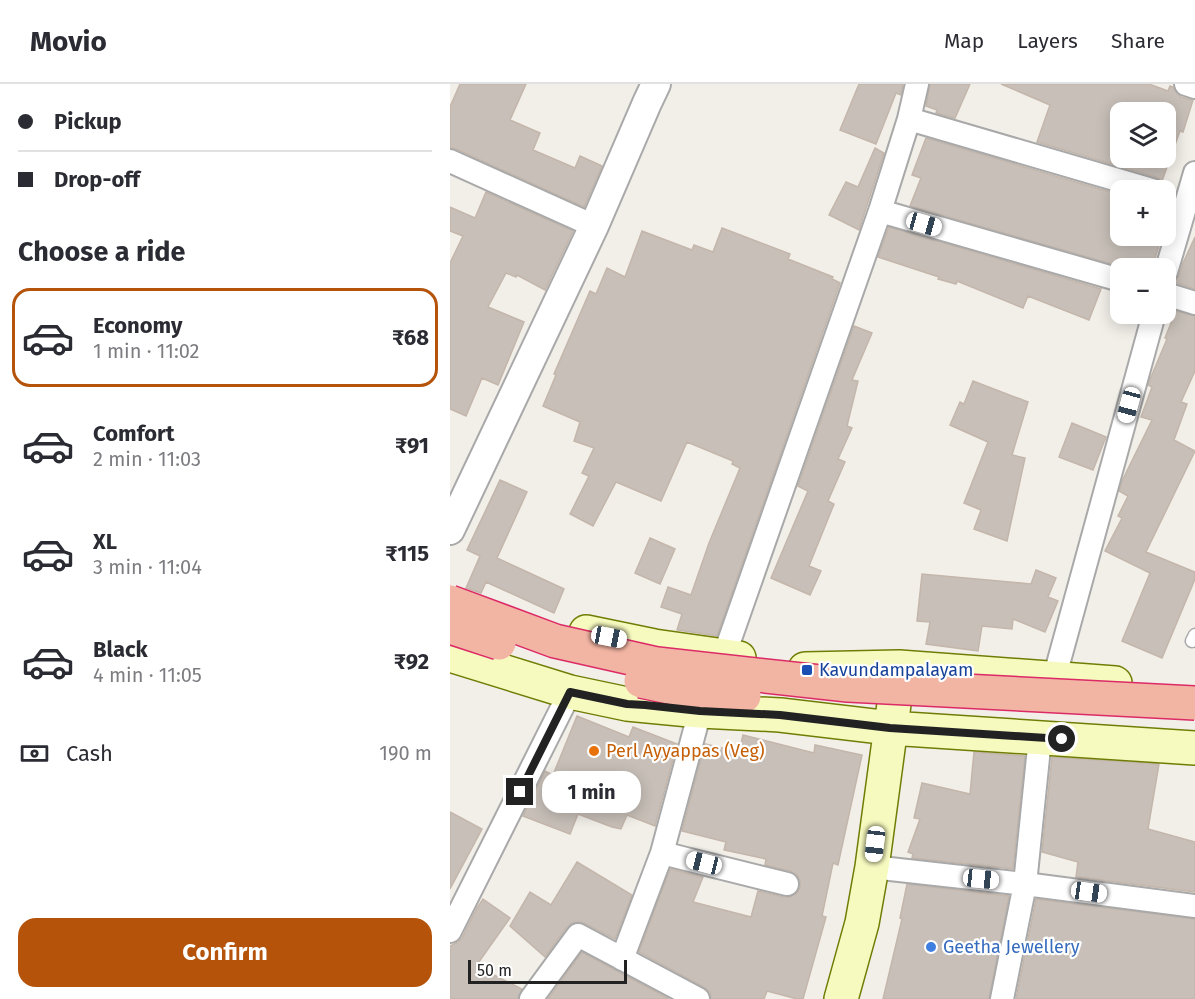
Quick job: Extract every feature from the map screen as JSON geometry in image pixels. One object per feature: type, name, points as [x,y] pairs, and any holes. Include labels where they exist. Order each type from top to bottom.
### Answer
[{"type":"highway","points":[[450,602],[555,641],[657,664],[848,686],[1195,703]]},
{"type":"highway","points":[[451,651],[565,666],[688,691],[867,707],[1195,726]]},
{"type":"main road","points":[[450,587],[494,605],[564,628],[654,646],[807,670],[899,667],[1195,688]]},
{"type":"main road","points":[[451,651],[570,692],[627,704],[780,715],[890,728],[1195,748]]},
{"type":"main road","points":[[841,999],[862,923],[872,867],[899,667]]},
{"type":"street","points":[[450,530],[594,226],[656,84]]},
{"type":"street","points":[[724,656],[880,211],[909,119],[917,84]]},
{"type":"street","points":[[1186,84],[1195,87]]},
{"type":"street","points":[[909,119],[1118,180]]},
{"type":"street","points":[[450,161],[594,226]]},
{"type":"street","points":[[1169,258],[1182,200],[1195,173]]},
{"type":"street","points":[[880,211],[1110,277]]},
{"type":"street","points":[[1176,297],[1195,303]]},
{"type":"street","points":[[1054,679],[1151,324]]},
{"type":"street","points":[[450,931],[570,692]]},
{"type":"street","points":[[622,959],[662,853],[700,711]]},
{"type":"street","points":[[1002,999],[1025,884],[1040,738]]},
{"type":"street","points":[[662,853],[787,884]]},
{"type":"street","points":[[872,867],[1195,906]]},
{"type":"street","points":[[531,999],[578,935],[698,999]]},
{"type":"building","points":[[460,84],[526,84],[510,120],[540,133],[533,150],[575,168],[580,156],[602,166],[584,207],[450,148],[450,107]]},
{"type":"building","points":[[859,84],[903,84],[901,95],[896,93],[876,144],[840,130]]},
{"type":"building","points":[[930,84],[970,84],[955,118],[936,113],[937,110],[926,106]]},
{"type":"building","points":[[1001,84],[1149,84],[1168,91],[1170,86],[1173,87],[1181,97],[1193,100],[1183,132],[1180,131],[1176,142],[1176,102],[1110,102],[1110,163],[1037,142],[1050,105]]},
{"type":"building","points":[[926,138],[1110,192],[1110,246],[1159,246],[1155,258],[1110,258],[1110,263],[910,206],[921,178],[912,175]]},
{"type":"building","points":[[875,148],[884,153],[859,230],[829,215],[846,182],[858,187]]},
{"type":"building","points":[[1125,168],[1167,168],[1162,180]]},
{"type":"building","points":[[486,192],[573,231],[545,290],[517,275],[516,277],[506,273],[488,307],[524,322],[498,385],[482,378],[466,416],[450,409],[450,263],[463,236],[450,231],[450,207],[475,218]]},
{"type":"building","points":[[889,227],[1101,289],[1089,320],[1028,296],[1023,308],[957,281],[956,284],[938,279],[939,277],[878,257]]},
{"type":"building","points":[[722,228],[790,254],[788,259],[833,277],[832,279],[840,283],[717,636],[677,630],[682,614],[661,607],[668,587],[691,595],[709,543],[740,468],[732,464],[733,461],[687,442],[661,501],[616,482],[593,526],[570,514],[589,476],[582,473],[594,448],[574,441],[580,422],[543,406],[556,375],[554,374],[590,291],[596,294],[607,268],[625,277],[642,231],[692,250],[694,245],[713,252]]},
{"type":"building","points":[[1195,237],[1195,289],[1176,283]]},
{"type":"building","points":[[1176,311],[1195,316],[1195,371],[1181,402],[1187,404],[1174,440],[1195,451],[1146,552],[1195,572],[1195,579],[1162,658],[1122,641],[1150,573],[1105,551],[1122,518],[1118,516],[1128,496],[1119,491],[1122,481],[1152,420],[1141,417],[1152,387],[1148,385],[1167,339],[1165,338],[1171,324],[1176,324]]},
{"type":"building","points":[[854,326],[872,333],[852,380],[858,381],[847,426],[852,428],[838,459],[845,462],[828,501],[834,504],[809,566],[821,571],[810,595],[771,578],[808,491],[798,486]]},
{"type":"building","points":[[973,381],[1028,402],[1012,455],[1025,458],[1007,541],[974,529],[981,510],[964,503],[988,442],[950,425],[960,402],[964,404]]},
{"type":"building","points":[[1072,423],[1106,437],[1093,470],[1059,457]]},
{"type":"building","points":[[500,480],[527,492],[497,558],[564,589],[554,613],[486,582],[481,593],[466,588],[480,556],[467,550]]},
{"type":"building","points":[[650,538],[675,549],[660,584],[635,573]]},
{"type":"building","points":[[1036,570],[1056,578],[1048,597],[1058,601],[1045,632],[1013,619],[1012,629],[982,626],[978,651],[926,644],[930,622],[917,621],[922,574],[1031,584]]},
{"type":"building","points":[[577,716],[629,737],[633,727],[677,744],[655,826],[627,815],[621,829],[578,814],[570,834],[523,816],[545,771],[553,775]]},
{"type":"building","points":[[743,735],[814,753],[815,745],[862,755],[838,865],[833,863],[822,916],[826,917],[803,999],[767,991],[764,999],[711,999],[710,992],[704,987],[639,952],[670,869],[703,877],[693,902],[751,917],[758,891],[790,897],[800,888],[800,880],[796,874],[765,865],[766,859],[724,850],[726,842],[682,831],[705,744],[739,752]]},
{"type":"building","points":[[974,752],[1025,756],[1013,869],[912,858],[913,854],[908,852],[920,819],[914,818],[922,783],[970,794]]},
{"type":"building","points":[[1052,757],[1159,764],[1148,829],[1195,842],[1195,892],[1076,877],[1078,862],[1042,852]]},
{"type":"building","points":[[450,812],[482,829],[450,889]]},
{"type":"building","points":[[577,862],[632,895],[615,939],[584,923],[572,923],[545,957],[510,926],[530,892],[551,905]]},
{"type":"building","name":"Geetha Jewellery","points":[[907,884],[1009,896],[989,999],[883,999],[902,919],[900,918]]},
{"type":"building","points":[[483,899],[510,918],[476,966],[522,989],[518,999],[450,999],[450,946],[462,938]]},
{"type":"building","points":[[1036,899],[1195,919],[1195,999],[1016,999]]},
{"type":"building","points":[[582,952],[617,971],[669,999],[548,999]]},
{"type":"place","name":"Kavundampalayam","points":[[807,670]]},
{"type":"place","name":"Perl Ayyappas (Veg)","points":[[594,751]]},
{"type":"place","name":"Geetha Jewellery","points":[[931,947]]},
{"type":"route","points":[[520,792],[570,692],[627,704],[700,711],[780,715],[890,728],[1062,739]]}]
